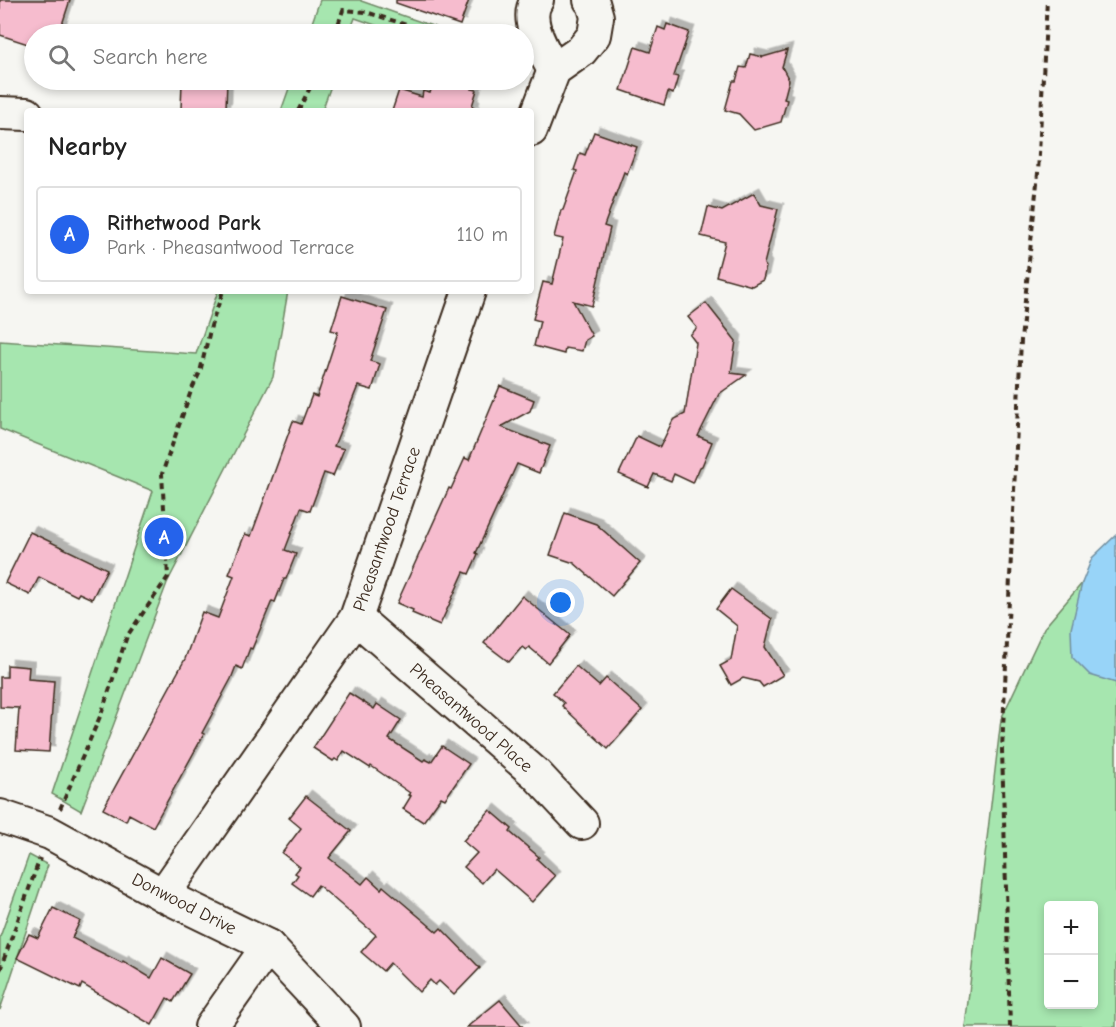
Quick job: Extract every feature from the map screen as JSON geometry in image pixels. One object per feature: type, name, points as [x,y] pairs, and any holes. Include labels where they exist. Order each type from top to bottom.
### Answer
[{"type":"street","points":[[534,24],[532,17],[537,0]]},
{"type":"street","points":[[534,122],[554,70],[581,51],[594,36],[597,17],[590,0]]},
{"type":"street","points":[[534,25],[541,46],[554,70]]},
{"type":"street","points":[[0,113],[24,114]]},
{"type":"street","name":"Pheasantwood Terrace","points":[[163,896],[356,618],[468,294]]},
{"type":"street","name":"Pheasantwood Place","points":[[356,618],[536,774],[582,823]]},
{"type":"street","name":"Donwood Drive","points":[[0,816],[50,832],[163,896],[268,946],[344,1027]]},
{"type":"street","points":[[211,1027],[268,946]]},
{"type":"path","points":[[1010,1027],[1002,750],[1020,340],[1038,173],[1047,0]]},
{"type":"path","points":[[339,24],[343,10],[366,12],[404,24]]},
{"type":"path","points":[[300,108],[309,90]]},
{"type":"path","points":[[0,970],[50,832],[102,712],[127,636],[168,577],[162,474],[191,391],[200,372],[211,326],[222,294]]},
{"type":"green space","points":[[320,0],[361,0],[427,24],[372,24],[355,18],[353,24],[312,24]]},
{"type":"green space","points":[[288,90],[329,90],[323,108],[282,108]]},
{"type":"green space","points":[[217,294],[287,294],[273,377],[167,583],[81,811],[52,794],[153,491],[0,429],[0,341],[196,354]]},
{"type":"green space","points":[[1116,558],[1116,1027],[965,1027],[1001,719],[1044,628],[1101,561]]},
{"type":"green space","points":[[29,855],[48,865],[0,1010],[0,937]]},
{"type":"water","points":[[1116,535],[1116,683],[1090,675],[1072,657],[1071,629],[1082,583],[1092,558]]},
{"type":"building","points":[[0,0],[70,0],[62,24],[24,24],[24,43],[0,35]]},
{"type":"building","points":[[396,0],[469,0],[460,24],[396,3]]},
{"type":"building","points":[[667,24],[689,32],[674,76],[678,77],[673,94],[668,92],[664,105],[621,90],[635,47],[650,52],[658,27],[665,30]]},
{"type":"building","points":[[787,50],[782,67],[789,80],[781,122],[754,130],[739,114],[725,110],[733,81],[736,81],[740,67],[746,68],[750,54],[763,57]]},
{"type":"building","points":[[182,90],[227,90],[226,108],[181,108]]},
{"type":"building","points":[[399,90],[422,97],[423,91],[430,93],[431,90],[477,90],[472,106],[474,108],[393,108]]},
{"type":"building","points":[[594,132],[637,147],[627,174],[624,172],[604,226],[610,228],[592,306],[573,301],[592,336],[585,340],[582,351],[565,348],[564,354],[534,346],[540,321],[533,319],[543,282],[552,284],[563,239],[554,237],[561,210],[563,210],[577,171],[574,170],[580,153],[585,155]]},
{"type":"building","points":[[754,193],[761,205],[778,209],[764,264],[766,267],[763,280],[752,286],[716,276],[725,242],[701,236],[708,207],[722,211]]},
{"type":"building","points":[[342,296],[387,310],[370,361],[380,364],[372,390],[358,386],[334,446],[344,449],[333,476],[324,473],[310,511],[301,508],[285,550],[296,554],[286,579],[284,579],[275,602],[272,601],[242,669],[236,666],[202,733],[204,734],[153,827],[129,814],[126,821],[103,809],[185,659],[202,612],[218,618],[234,576],[229,574],[245,534],[251,536],[293,421],[301,424],[312,395],[317,397],[338,332],[331,330]]},
{"type":"building","points":[[706,303],[736,341],[731,373],[746,375],[719,394],[698,436],[712,442],[693,483],[674,474],[671,481],[654,474],[648,487],[619,474],[637,436],[660,447],[673,420],[685,414],[696,343],[690,335],[697,328],[688,317]]},
{"type":"building","points":[[500,386],[534,400],[530,411],[501,427],[550,446],[539,473],[517,464],[476,553],[478,554],[469,574],[464,572],[440,625],[412,613],[413,610],[397,603],[449,488],[451,489],[465,458],[469,460]]},
{"type":"building","points":[[565,513],[596,524],[640,563],[612,596],[574,563],[550,555]]},
{"type":"building","points":[[30,532],[107,569],[92,599],[79,593],[77,596],[39,577],[30,595],[5,583]]},
{"type":"building","points":[[731,589],[772,619],[765,647],[783,675],[763,687],[759,682],[743,678],[731,685],[720,666],[731,660],[737,626],[716,609]]},
{"type":"building","points":[[522,596],[570,635],[548,663],[529,647],[526,650],[522,647],[509,662],[484,643]]},
{"type":"building","points":[[7,665],[29,667],[28,679],[54,681],[49,752],[16,750],[19,708],[0,707],[0,677],[7,677]]},
{"type":"building","points":[[576,666],[599,686],[606,678],[642,710],[608,749],[562,706],[564,703],[553,693]]},
{"type":"building","points":[[349,693],[374,709],[377,704],[401,720],[389,739],[423,761],[425,759],[431,762],[442,746],[469,764],[445,799],[441,797],[423,822],[403,809],[411,796],[408,795],[410,793],[371,766],[370,768],[344,751],[338,761],[335,759],[333,761],[313,748]]},
{"type":"building","points":[[306,796],[351,831],[329,858],[362,884],[368,877],[381,889],[383,886],[437,932],[441,928],[480,968],[454,995],[439,981],[435,985],[430,980],[419,992],[390,963],[383,971],[361,952],[376,935],[318,885],[310,896],[292,883],[300,867],[282,853],[301,828],[289,818]]},
{"type":"building","points":[[490,810],[512,829],[510,832],[539,857],[537,859],[555,876],[532,902],[494,869],[482,883],[464,867],[477,853],[463,841]]},
{"type":"building","points":[[53,908],[80,921],[72,938],[122,963],[123,961],[151,978],[162,958],[190,974],[173,1002],[167,998],[152,1025],[82,984],[80,989],[17,958],[29,934],[38,938]]},
{"type":"building","points":[[500,1000],[523,1027],[467,1027]]},
{"type":"place","name":"Rithetwood Park","points":[[164,537]]}]
